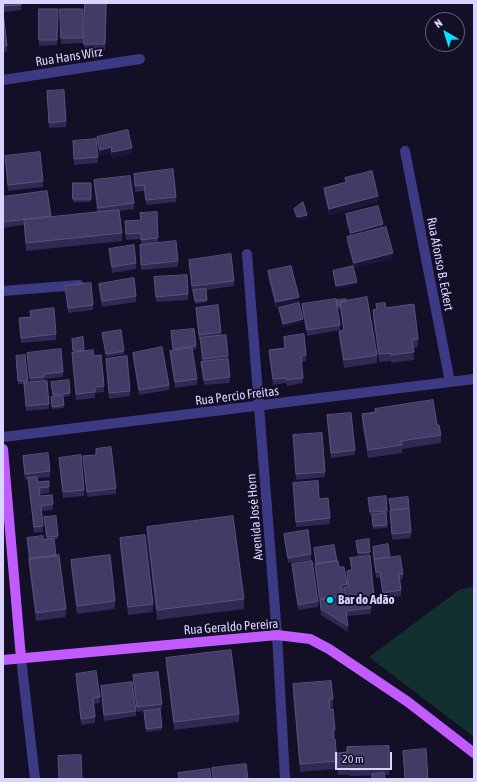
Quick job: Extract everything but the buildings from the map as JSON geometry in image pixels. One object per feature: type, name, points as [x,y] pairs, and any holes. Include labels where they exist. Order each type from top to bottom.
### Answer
[{"type":"main road","points":[[3,449],[21,658]]},
{"type":"main road","name":"Rua Geraldo Pereira","points":[[3,660],[278,634],[310,639],[329,649],[408,702],[474,754]]},
{"type":"street","name":"Rua Hans Wirz","points":[[3,80],[140,58]]},
{"type":"street","name":"Rua Afonso B. Eckert","points":[[405,151],[450,382]]},
{"type":"street","name":"Avenida José Horn","points":[[247,254],[278,634],[284,779]]},
{"type":"street","points":[[3,291],[88,285]]},
{"type":"street","name":"Rua Percio Freitas","points":[[3,437],[259,407],[474,379]]},
{"type":"street","points":[[21,658],[35,779]]},
{"type":"green space","points":[[474,586],[474,737],[369,657],[459,590]]},
{"type":"place","name":"Bar do Adão","points":[[330,600]]}]
